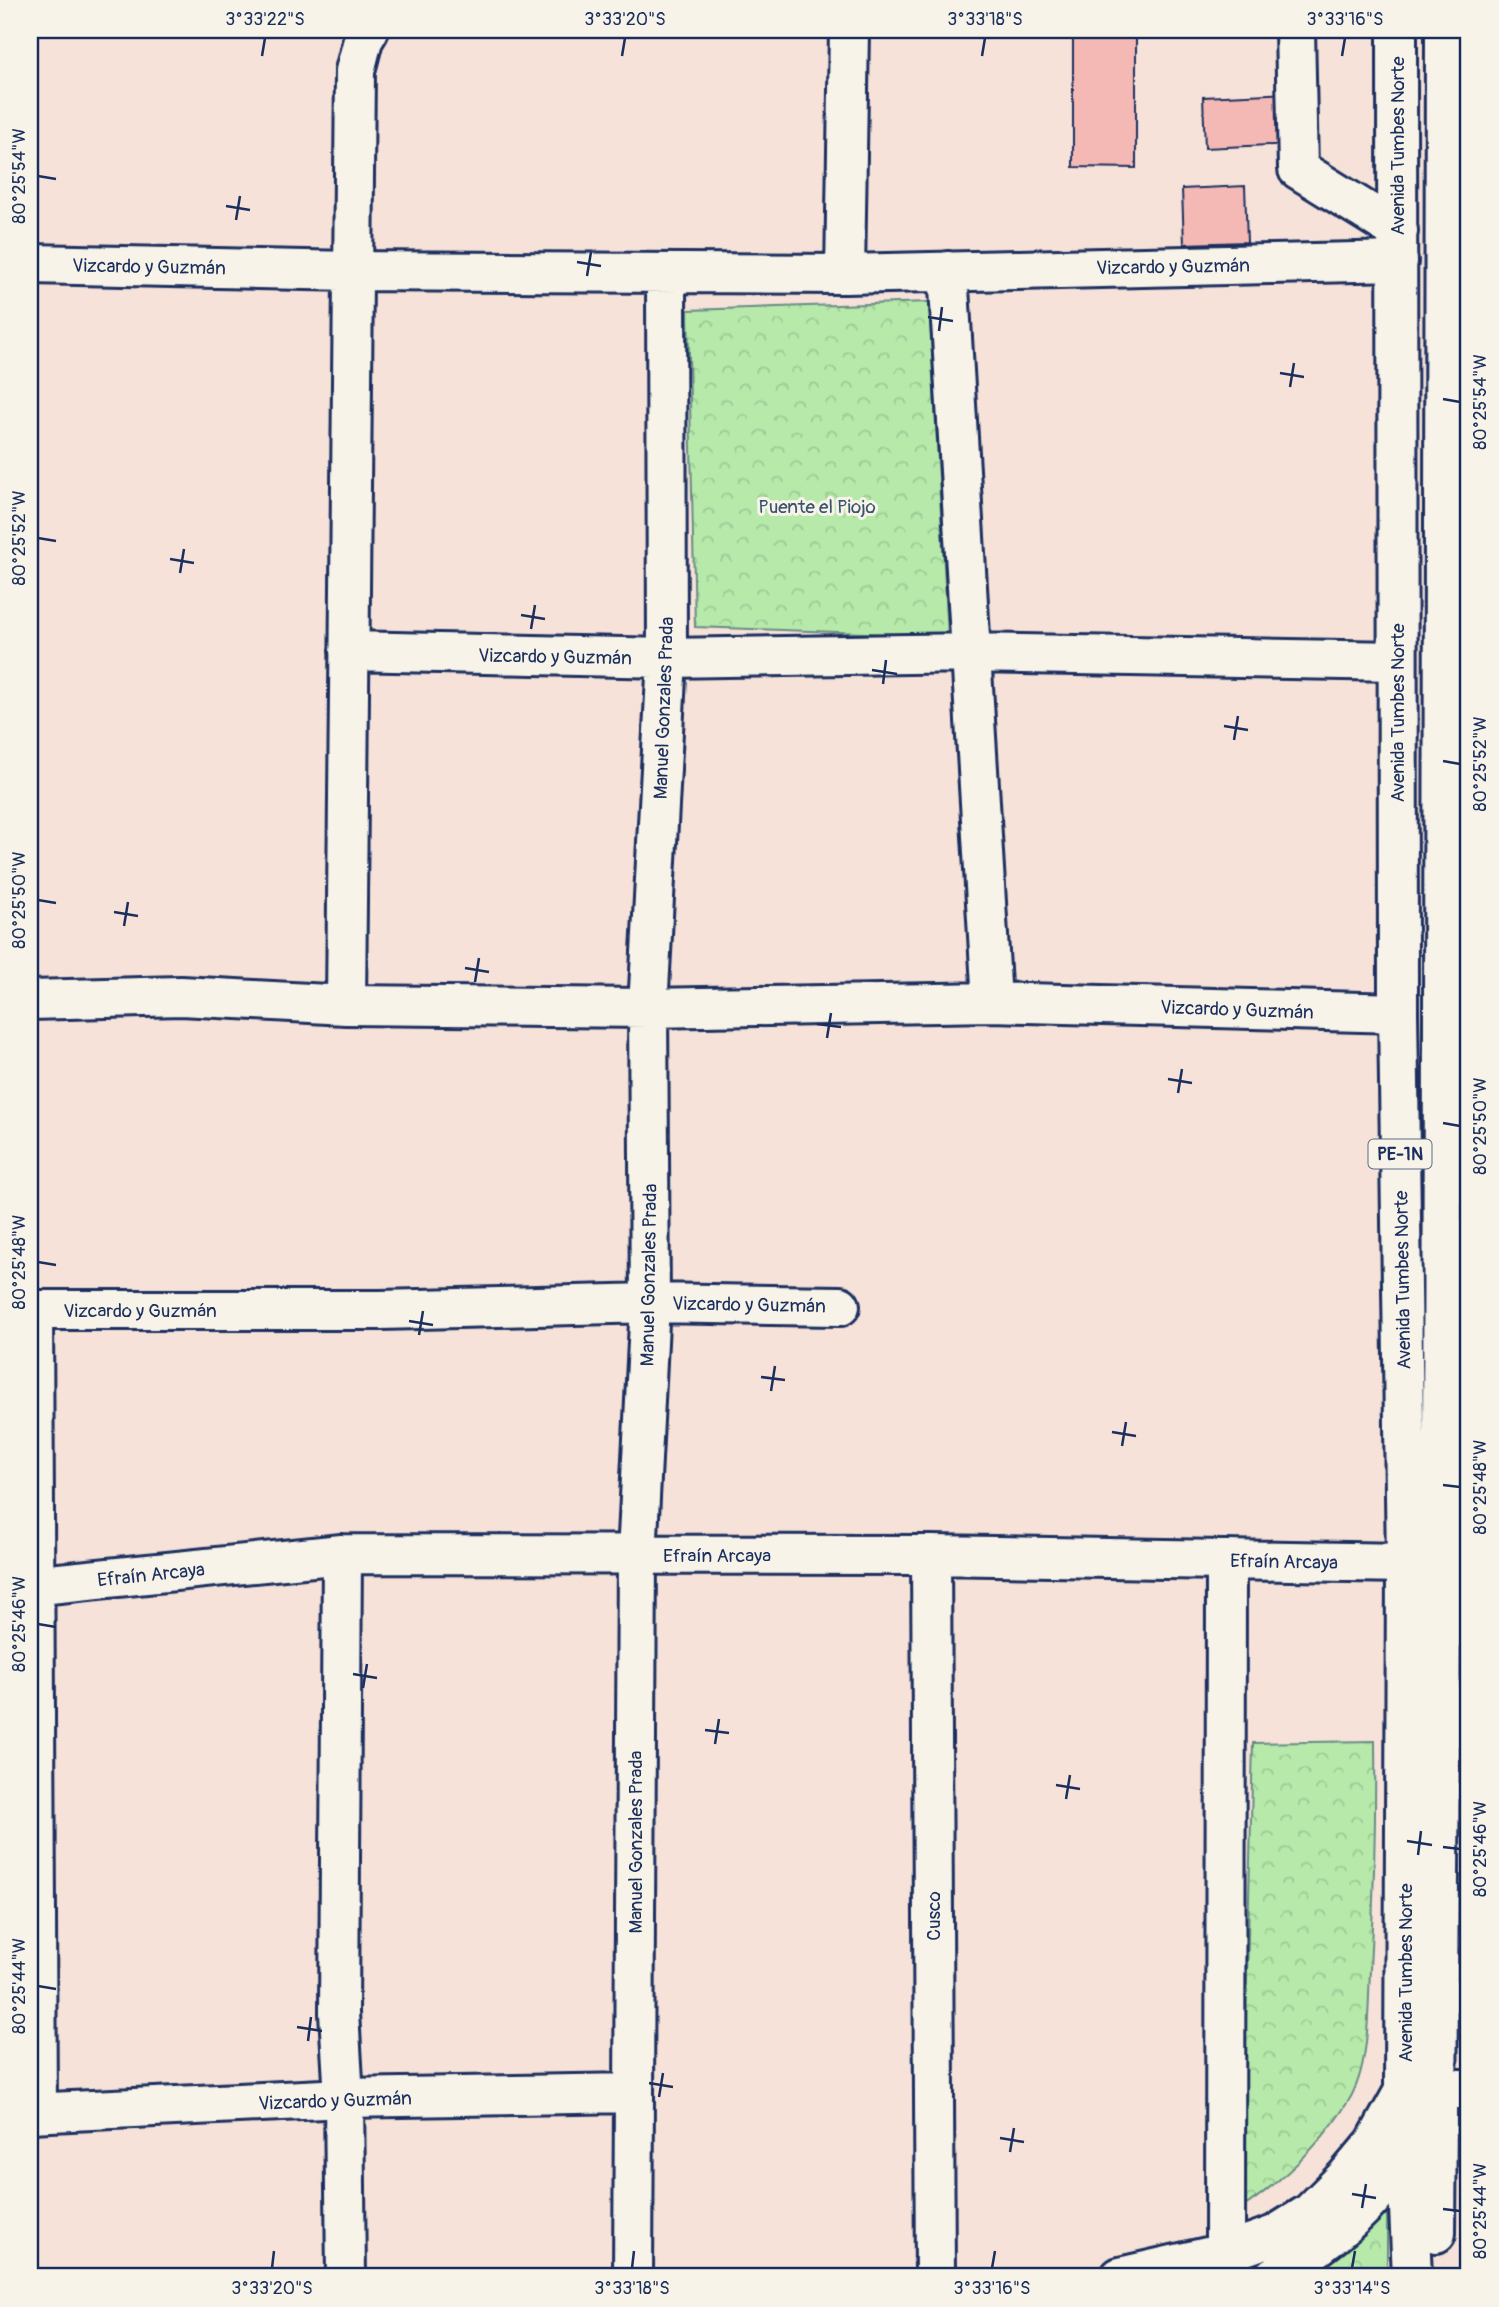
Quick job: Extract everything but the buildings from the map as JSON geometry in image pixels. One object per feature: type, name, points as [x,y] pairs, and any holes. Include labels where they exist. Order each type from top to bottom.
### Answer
[{"type":"main road","points":[[346,1005],[355,71],[363,40],[369,30]]},
{"type":"main road","points":[[845,274],[849,30]]},
{"type":"main road","points":[[1295,30],[1298,169],[1398,246]]},
{"type":"main road","name":"Avenida Tumbes Norte","points":[[1397,30],[1398,1013],[1406,1563],[1436,2090],[1408,2150],[1412,2277]]},
{"type":"main road","name":"Avenida Tumbes Norte","points":[[1436,2277],[1436,2090],[1456,1516],[1457,141],[1446,30]]},
{"type":"main road","name":"Vizcardo y Guzmán","points":[[30,264],[352,271],[845,274],[948,271],[1398,246]]},
{"type":"main road","points":[[948,271],[992,1002]]},
{"type":"main road","name":"Manuel Gonzales Prada","points":[[632,2277],[637,1556],[650,1303],[648,1008],[667,658],[666,273]]},
{"type":"main road","name":"Vizcardo y Guzmán","points":[[348,651],[667,658],[972,653],[1396,661]]},
{"type":"main road","name":"Vizcardo y Guzmán","points":[[30,1000],[181,996],[346,1005],[648,1008],[992,1002],[1398,1013]]},
{"type":"main road","name":"Vizcardo y Guzmán","points":[[634,2093],[344,2098],[34,2113],[31,1308],[380,1310],[650,1303],[840,1306]]},
{"type":"main road","points":[[342,1555],[339,2013],[344,2098],[346,2277]]},
{"type":"main road","name":"Efraín Arcaya","points":[[32,1586],[342,1555],[931,1555],[1406,1563]]},
{"type":"main road","name":"Cusco","points":[[931,1555],[935,2277]]},
{"type":"main road","points":[[1226,1560],[1227,2265]]},
{"type":"main road","points":[[1120,2277],[1227,2265],[1310,2213],[1375,2143],[1436,2090]]},
{"type":"main road","points":[[1273,2277],[1317,2250],[1355,2217],[1386,2183],[1408,2150]]},
{"type":"green space","name":"Puente el Piojo","points":[[929,302],[948,636],[695,627],[688,310]]},
{"type":"green space","points":[[1375,1741],[1369,2002],[1361,2071],[1349,2100],[1327,2132],[1287,2173],[1241,2209],[1253,1743]]},
{"type":"green space","points":[[1385,2205],[1387,2277],[1291,2277]]}]
